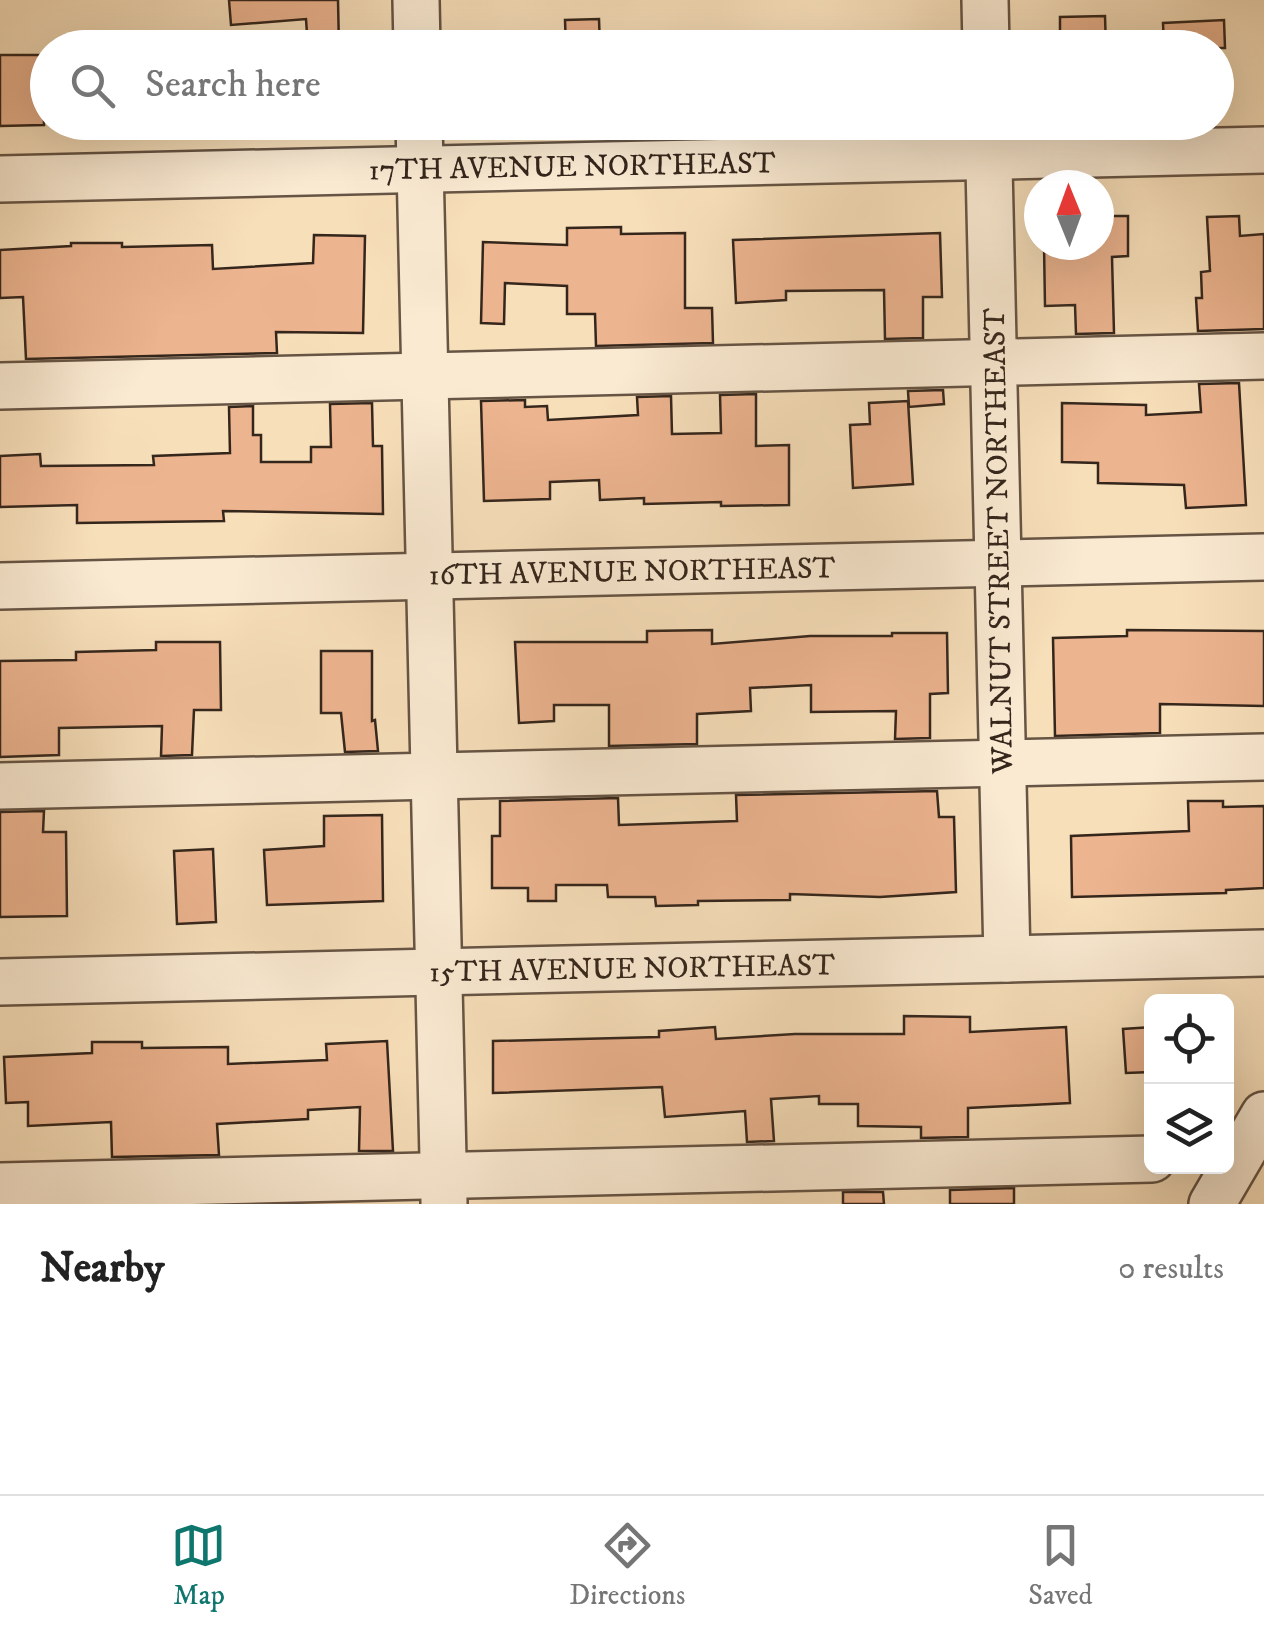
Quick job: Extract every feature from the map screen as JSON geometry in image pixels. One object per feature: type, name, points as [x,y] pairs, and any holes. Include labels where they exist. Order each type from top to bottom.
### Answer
[{"type":"street","points":[[416,0],[417,30]]},
{"type":"street","points":[[985,0],[986,30]]},
{"type":"street","points":[[419,140],[444,1190]]},
{"type":"street","name":"17TH AVENUE NORTHEAST","points":[[0,180],[420,170],[988,140],[1264,150]]},
{"type":"street","name":"WALNUT STREET NORTHEAST","points":[[988,140],[1007,959]]},
{"type":"street","points":[[0,386],[1264,356]]},
{"type":"street","name":"16TH AVENUE NORTHEAST","points":[[0,586],[1264,557]]},
{"type":"street","points":[[0,786],[1264,756]]},
{"type":"street","name":"15TH AVENUE NORTHEAST","points":[[0,982],[1264,954]]},
{"type":"street","points":[[1212,1204],[1264,1116]]},
{"type":"street","points":[[0,1186],[444,1190],[1144,1159]]},
{"type":"building","points":[[229,0],[338,0],[339,30],[307,30],[306,19],[231,25]]},
{"type":"building","points":[[1105,16],[1105,30],[1060,30],[1060,17]]},
{"type":"building","points":[[599,19],[599,30],[565,30],[565,20]]},
{"type":"building","points":[[1224,20],[1224,30],[1163,30],[1163,23]]},
{"type":"building","points":[[0,55],[30,55],[30,125],[0,126]]},
{"type":"building","points":[[1114,216],[1128,216],[1128,256],[1114,257]]},
{"type":"building","points":[[1239,216],[1240,236],[1264,234],[1264,329],[1198,331],[1196,298],[1202,298],[1201,272],[1210,271],[1207,217]]},
{"type":"building","points":[[621,227],[621,234],[685,233],[685,308],[712,308],[713,343],[596,346],[595,314],[567,314],[567,286],[505,283],[504,324],[481,323],[483,242],[567,245],[567,228]]},
{"type":"building","points":[[940,233],[942,297],[923,297],[923,338],[885,339],[884,290],[786,291],[786,300],[736,303],[733,240]]},
{"type":"building","points":[[314,235],[365,236],[363,333],[276,332],[277,353],[26,359],[23,297],[0,298],[0,250],[71,243],[122,243],[122,247],[212,245],[213,269],[313,263]]},
{"type":"building","points":[[1044,260],[1112,260],[1114,333],[1076,334],[1075,305],[1045,306]]},
{"type":"building","points":[[1239,383],[1246,505],[1186,508],[1184,485],[1098,483],[1098,463],[1062,462],[1062,403],[1146,405],[1146,415],[1201,412],[1199,384]]},
{"type":"building","points":[[943,390],[944,404],[909,407],[908,391]]},
{"type":"building","points":[[756,394],[756,446],[789,445],[789,505],[644,504],[644,498],[600,500],[599,480],[550,482],[550,499],[484,501],[481,401],[525,400],[525,407],[547,406],[548,420],[638,415],[637,397],[671,396],[672,434],[721,433],[720,395]]},
{"type":"building","points":[[908,401],[913,484],[853,488],[850,425],[870,424],[869,403]]},
{"type":"building","points":[[372,403],[373,446],[382,446],[383,514],[223,511],[224,521],[77,523],[77,505],[0,507],[0,456],[40,454],[41,466],[154,465],[153,456],[230,453],[229,407],[253,406],[253,435],[261,435],[261,462],[311,462],[311,447],[331,447],[330,404]]},
{"type":"building","points":[[712,630],[712,644],[810,636],[947,633],[948,693],[930,694],[930,738],[895,739],[896,711],[811,712],[811,685],[750,688],[751,711],[697,714],[697,744],[609,746],[609,705],[554,705],[554,721],[519,723],[515,642],[647,642],[647,631]]},
{"type":"building","points":[[1127,630],[1264,631],[1264,706],[1160,704],[1160,733],[1055,736],[1053,638],[1127,636]]},
{"type":"building","points":[[156,642],[220,642],[221,710],[194,710],[192,755],[161,756],[162,726],[59,728],[59,755],[0,757],[0,661],[76,660],[76,652],[156,650]]},
{"type":"building","points":[[321,651],[372,651],[372,721],[375,720],[378,751],[345,752],[341,713],[321,713]]},
{"type":"building","points":[[937,791],[939,817],[954,817],[956,892],[880,897],[790,894],[790,900],[698,901],[698,905],[656,906],[655,897],[608,897],[607,885],[556,885],[556,901],[528,901],[528,888],[492,888],[492,836],[500,836],[500,801],[618,798],[619,825],[737,821],[736,795]]},
{"type":"building","points":[[1188,801],[1223,801],[1223,807],[1264,806],[1264,888],[1226,893],[1072,897],[1071,836],[1189,831]]},
{"type":"building","points":[[44,811],[43,832],[66,832],[67,916],[0,917],[0,812]]},
{"type":"building","points":[[382,815],[383,901],[267,905],[264,850],[324,846],[324,816]]},
{"type":"building","points":[[213,849],[216,922],[177,924],[174,851]]},
{"type":"building","points":[[904,1016],[970,1017],[970,1032],[1066,1027],[1070,1103],[968,1108],[968,1137],[921,1138],[921,1127],[858,1126],[858,1104],[819,1104],[819,1096],[771,1099],[774,1141],[747,1142],[745,1111],[665,1117],[662,1087],[493,1093],[493,1041],[659,1037],[659,1031],[715,1027],[716,1039],[904,1034]]},
{"type":"building","points":[[1144,1028],[1144,1072],[1126,1073],[1123,1029]]},
{"type":"building","points":[[387,1041],[393,1151],[359,1151],[360,1107],[308,1110],[308,1119],[217,1124],[219,1155],[112,1157],[111,1122],[28,1126],[28,1102],[6,1103],[4,1057],[92,1053],[92,1042],[142,1042],[142,1048],[228,1047],[228,1064],[327,1060],[326,1044]]},
{"type":"building","points":[[1014,1188],[1014,1204],[950,1204],[950,1190]]},
{"type":"building","points":[[843,1192],[883,1192],[884,1204],[843,1204]]}]
